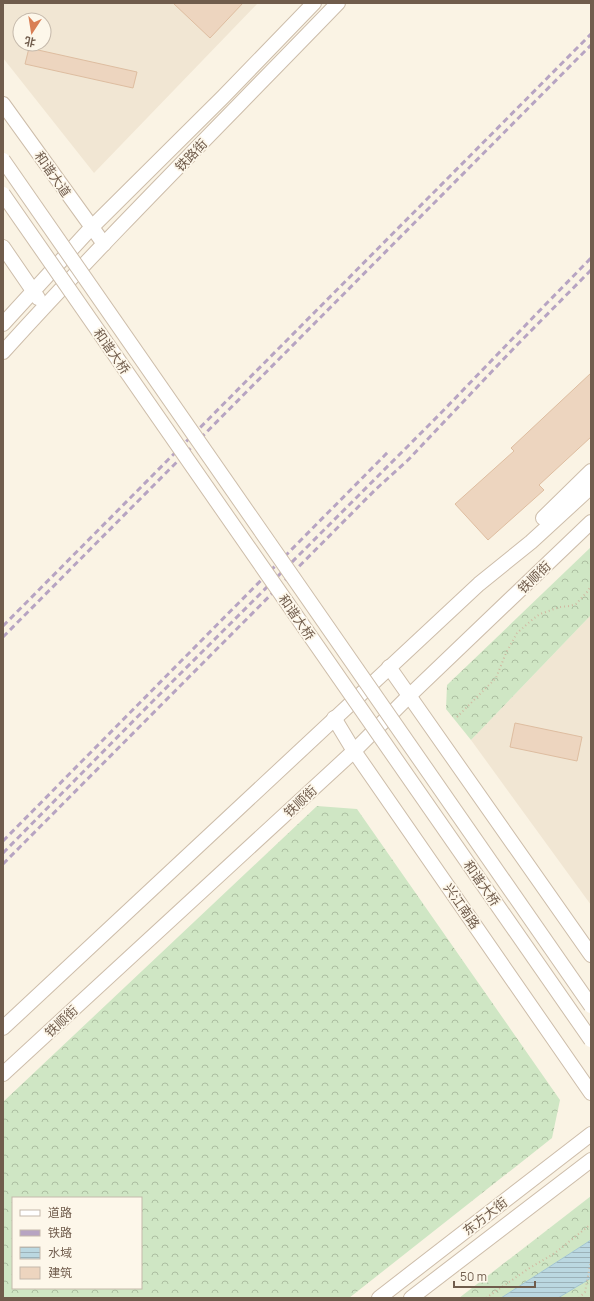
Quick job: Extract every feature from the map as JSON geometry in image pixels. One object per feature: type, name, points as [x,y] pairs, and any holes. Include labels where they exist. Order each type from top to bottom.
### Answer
[{"type":"main road","name":"铁路街","points":[[3,324],[91,228],[223,97],[314,3]]},
{"type":"main road","name":"铁路街","points":[[3,352],[104,244],[338,3]]},
{"type":"main road","name":"和谐大道","points":[[3,104],[104,244]]},
{"type":"main road","name":"和谐大桥","points":[[3,160],[591,1006]]},
{"type":"main road","name":"和谐大桥","points":[[3,194],[591,1040]]},
{"type":"main road","points":[[3,247],[44,307]]},
{"type":"main road","points":[[3,1028],[584,485],[591,471]]},
{"type":"main road","name":"铁顺街","points":[[3,1074],[354,751],[409,696],[591,522]]},
{"type":"main road","points":[[390,667],[591,954]]},
{"type":"main road","name":"兴江南路","points":[[334,718],[354,751],[591,1093]]},
{"type":"main road","name":"东方大街","points":[[379,1298],[591,1134]]},
{"type":"main road","name":"东方大街","points":[[411,1298],[591,1160]]},
{"type":"path","points":[[457,717],[496,678],[506,653],[517,633],[533,618],[540,614],[549,610],[576,604],[591,586]]},
{"type":"path","points":[[486,1298],[528,1269],[555,1253],[591,1224]]},
{"type":"path","points":[[579,1298],[585,1292],[591,1260]]},
{"type":"shaded area","points":[[3,3],[258,3],[94,173],[3,58]]},
{"type":"shaded area","points":[[591,615],[591,905],[471,740]]},
{"type":"green space","points":[[591,547],[591,615],[471,740],[446,709],[447,685]]},
{"type":"green space","points":[[317,806],[357,809],[560,1100],[552,1138],[349,1298],[3,1298],[3,1102]]},
{"type":"green space","points":[[591,1196],[591,1240],[501,1298],[459,1298]]},
{"type":"green space","points":[[591,1278],[591,1298],[558,1298]]},
{"type":"water","points":[[591,1240],[591,1278],[558,1298],[501,1298]]},
{"type":"building","points":[[173,3],[243,3],[210,38]]},
{"type":"building","points":[[28,52],[47,52],[137,72],[133,88],[25,64]]},
{"type":"building","points":[[591,373],[591,437],[539,485],[544,490],[488,540],[455,504],[514,451],[511,448]]},
{"type":"building","points":[[515,723],[582,737],[577,761],[510,747]]},
{"type":"railway","points":[[3,626],[591,34]]},
{"type":"railway","points":[[3,637],[591,45]]},
{"type":"railway","points":[[3,853],[439,415],[591,258]]},
{"type":"railway","points":[[3,864],[376,489],[408,460],[516,346],[591,270]]},
{"type":"railway","points":[[3,841],[388,452]]}]
